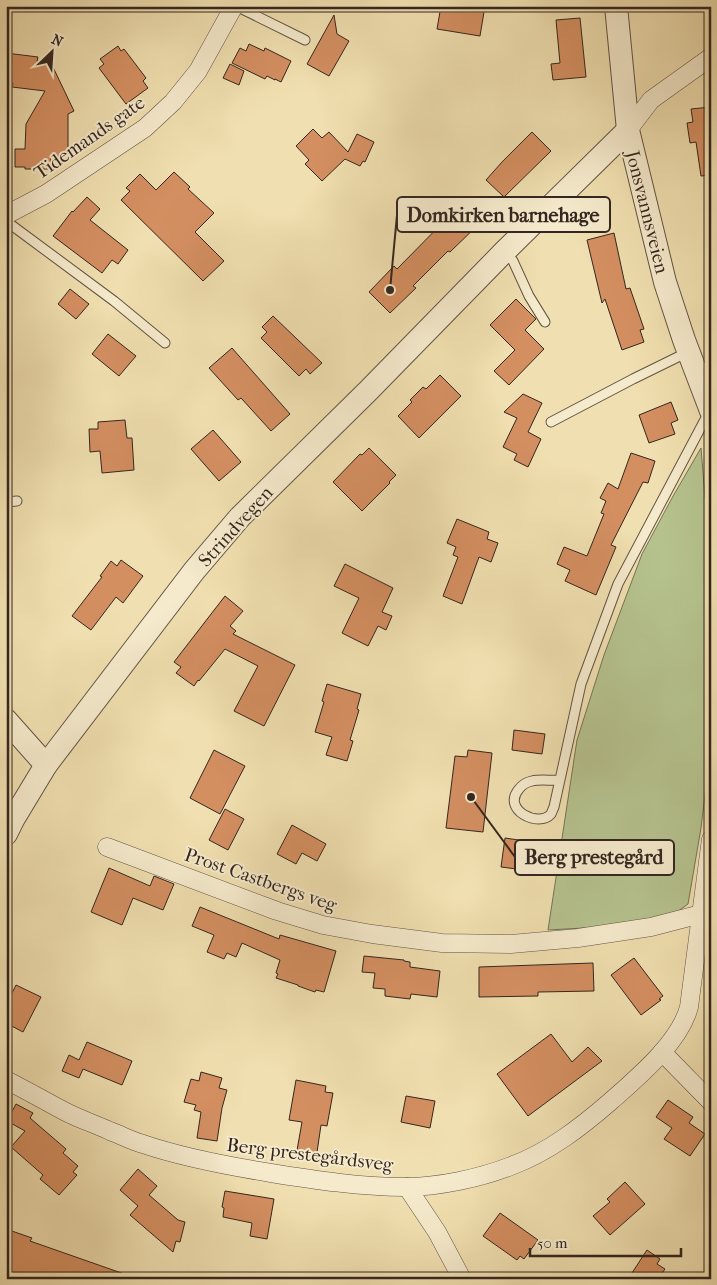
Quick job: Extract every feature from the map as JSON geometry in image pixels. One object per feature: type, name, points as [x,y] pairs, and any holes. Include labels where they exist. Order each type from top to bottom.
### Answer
[{"type":"street","name":"Tidemands gate","points":[[6,214],[46,194],[145,128],[173,102],[198,71],[235,6]]},
{"type":"street","name":"Jonsvannsveien","points":[[616,6],[628,130],[665,282],[688,352],[711,410]]},
{"type":"street","name":"Strindvegen","points":[[6,834],[46,765],[194,571],[240,517],[628,130],[651,100],[711,57]]},
{"type":"street","points":[[6,720],[46,765]]},
{"type":"street","points":[[6,742],[46,765]]},
{"type":"street","name":"Berg prestegårdsveg","points":[[6,1080],[65,1112],[142,1144],[217,1164],[336,1182],[407,1187],[438,1185],[473,1178],[511,1166],[539,1154],[599,1112],[662,1052],[678,1032],[687,1014],[711,840]]},
{"type":"street","name":"Prost Castbergs veg","points":[[107,847],[277,911],[323,924],[372,934],[442,943],[511,944],[578,938],[651,927],[701,914]]},
{"type":"street","points":[[662,1052],[711,1102]]},
{"type":"street","points":[[407,1187],[437,1232],[462,1279]]},
{"type":"lane","points":[[235,6],[305,40]]},
{"type":"lane","points":[[6,221],[114,301],[166,343]]},
{"type":"lane","points":[[505,251],[513,260],[529,296],[545,322]]},
{"type":"lane","points":[[551,422],[688,352]]},
{"type":"lane","points":[[560,780],[531,781],[522,785],[514,796],[514,803],[522,814],[530,817],[539,819],[551,814],[554,807],[560,780],[581,684],[618,584],[711,410]]},
{"type":"lane","points":[[6,502],[17,501]]},
{"type":"green space","points":[[701,448],[705,497],[711,520],[711,745],[701,828],[688,904],[677,912],[652,920],[601,927],[548,930],[577,740],[604,655],[642,554]]},
{"type":"building","points":[[441,6],[452,6],[484,12],[480,36],[437,29]]},
{"type":"building","points":[[334,15],[337,34],[349,41],[329,76],[307,64]]},
{"type":"building","points":[[580,18],[586,77],[553,80],[551,64],[560,63],[556,20]]},
{"type":"building","points":[[249,44],[264,51],[265,48],[291,61],[281,82],[267,76],[265,79],[232,63],[240,48],[246,51]]},
{"type":"building","points":[[118,46],[121,51],[124,49],[146,78],[143,81],[148,88],[126,104],[99,68],[104,64],[100,59]]},
{"type":"building","points":[[6,53],[38,57],[37,61],[51,63],[74,111],[68,114],[68,156],[51,156],[50,169],[15,167],[15,149],[25,149],[26,124],[45,91],[12,87],[13,83],[6,82]]},
{"type":"building","points":[[230,64],[244,71],[239,85],[223,78]]},
{"type":"building","points":[[711,107],[711,175],[701,176],[696,142],[690,143],[687,123],[693,122],[691,109]]},
{"type":"building","points":[[313,129],[322,138],[329,132],[348,152],[357,134],[374,142],[365,162],[363,161],[360,166],[345,159],[322,181],[305,164],[309,160],[296,146]]},
{"type":"building","points":[[532,132],[551,151],[504,197],[486,180]]},
{"type":"building","points":[[174,172],[190,187],[188,189],[214,213],[195,232],[224,261],[203,281],[121,200],[130,191],[126,188],[140,174],[156,190]]},
{"type":"building","points":[[87,197],[100,209],[90,220],[128,250],[118,264],[112,260],[102,273],[53,236],[72,211]]},
{"type":"building","points":[[461,204],[480,223],[450,252],[448,251],[413,286],[416,288],[390,313],[369,292],[394,266],[397,269]]},
{"type":"building","points":[[614,233],[626,289],[630,288],[644,329],[640,330],[644,342],[622,350],[605,299],[602,303],[587,240]]},
{"type":"building","points":[[70,289],[89,304],[76,319],[58,304]]},
{"type":"building","points":[[516,299],[536,319],[525,330],[544,349],[509,385],[494,371],[515,350],[490,325]]},
{"type":"building","points":[[273,316],[322,363],[310,374],[306,369],[299,376],[261,338],[267,332],[262,327]]},
{"type":"building","points":[[108,334],[136,356],[119,376],[92,354]]},
{"type":"building","points":[[232,348],[290,414],[271,431],[241,398],[238,400],[209,368]]},
{"type":"building","points":[[440,375],[461,396],[419,438],[398,416],[423,387],[426,389]]},
{"type":"building","points":[[523,394],[542,403],[528,432],[541,439],[528,467],[514,460],[517,454],[503,447],[517,418],[504,412]]},
{"type":"building","points":[[671,402],[678,420],[671,423],[675,434],[649,443],[639,415]]},
{"type":"building","points":[[125,420],[127,438],[132,438],[134,470],[102,473],[100,451],[90,452],[89,429],[98,429],[98,422]]},
{"type":"building","points":[[213,430],[241,462],[219,481],[191,449]]},
{"type":"building","points":[[369,448],[396,475],[362,511],[333,482],[360,454],[362,455]]},
{"type":"building","points":[[631,453],[655,461],[648,483],[643,482],[611,545],[616,547],[596,595],[565,581],[570,570],[557,564],[564,547],[587,556],[604,514],[601,513],[606,501],[600,498],[608,483],[618,489]]},
{"type":"building","points":[[457,519],[489,532],[487,539],[498,543],[491,562],[479,557],[462,604],[443,596],[458,557],[453,555],[456,547],[447,543]]},
{"type":"building","points":[[121,560],[143,576],[123,603],[116,597],[91,630],[72,616],[102,577],[100,576],[111,561],[117,566]]},
{"type":"building","points":[[345,564],[393,588],[382,612],[392,616],[386,630],[378,626],[368,646],[342,633],[359,598],[334,586]]},
{"type":"building","points":[[225,596],[243,611],[230,626],[236,631],[233,634],[295,665],[264,726],[234,711],[258,666],[225,649],[194,686],[176,673],[181,667],[174,662]]},
{"type":"building","points":[[327,684],[361,694],[357,709],[359,710],[350,740],[353,741],[347,761],[326,755],[332,737],[315,732]]},
{"type":"building","points":[[514,730],[545,734],[542,754],[512,750]]},
{"type":"building","points":[[214,750],[245,766],[220,814],[190,798]]},
{"type":"building","points":[[468,750],[492,753],[483,832],[446,828],[455,756],[467,757]]},
{"type":"building","points":[[225,809],[244,819],[228,850],[209,840]]},
{"type":"building","points":[[292,825],[326,844],[317,861],[302,853],[296,864],[277,854]]},
{"type":"building","points":[[505,838],[552,845],[548,873],[501,867]]},
{"type":"building","points":[[109,868],[150,886],[154,876],[174,884],[163,910],[133,898],[122,925],[91,912]]},
{"type":"building","points":[[200,907],[279,939],[280,935],[336,951],[324,992],[316,990],[315,992],[276,978],[280,960],[242,943],[236,957],[227,953],[224,959],[207,952],[214,935],[192,926]]},
{"type":"building","points":[[364,956],[404,960],[410,962],[410,967],[440,971],[437,997],[411,994],[410,999],[385,996],[385,989],[373,988],[375,973],[362,972]]},
{"type":"building","points":[[634,958],[663,996],[659,999],[661,1000],[641,1015],[611,975]]},
{"type":"building","points":[[593,963],[594,991],[538,992],[538,996],[479,997],[479,967]]},
{"type":"building","points":[[16,985],[41,997],[23,1032],[6,1023],[6,1005]]},
{"type":"building","points":[[551,1034],[572,1062],[588,1047],[602,1061],[528,1116],[497,1074]]},
{"type":"building","points":[[87,1042],[132,1061],[122,1085],[83,1069],[79,1078],[62,1071],[69,1055],[79,1060]]},
{"type":"building","points":[[201,1072],[222,1078],[219,1088],[227,1090],[217,1141],[197,1138],[201,1112],[194,1110],[196,1105],[184,1102],[191,1079],[199,1081]]},
{"type":"building","points":[[296,1080],[326,1086],[325,1092],[333,1093],[327,1126],[321,1125],[316,1159],[296,1156],[302,1122],[289,1120]]},
{"type":"building","points":[[406,1096],[435,1101],[430,1128],[401,1122]]},
{"type":"building","points":[[668,1100],[693,1117],[689,1123],[705,1134],[690,1156],[664,1139],[672,1128],[656,1117]]},
{"type":"building","points":[[16,1104],[33,1113],[30,1118],[66,1149],[63,1153],[78,1166],[73,1172],[77,1175],[59,1195],[40,1179],[43,1175],[11,1147],[25,1131],[7,1121]]},
{"type":"building","points":[[138,1169],[157,1186],[149,1195],[178,1220],[185,1222],[180,1242],[176,1241],[173,1252],[130,1215],[138,1206],[120,1190]]},
{"type":"building","points":[[625,1182],[645,1204],[610,1235],[593,1216],[610,1202],[607,1199]]},
{"type":"building","points":[[225,1191],[274,1199],[267,1239],[250,1236],[252,1223],[223,1217],[224,1208],[222,1207]]},
{"type":"building","points":[[500,1213],[538,1240],[524,1259],[520,1256],[517,1260],[483,1236]]},
{"type":"building","points":[[6,1229],[32,1238],[30,1241],[130,1276],[129,1279],[18,1279],[6,1274]]},
{"type":"building","points":[[647,1250],[660,1259],[657,1264],[665,1269],[658,1279],[628,1279]]},
{"type":"place","name":"Domkirken barnehage","points":[[390,290]]},
{"type":"place","name":"Berg prestegård","points":[[471,797]]}]
